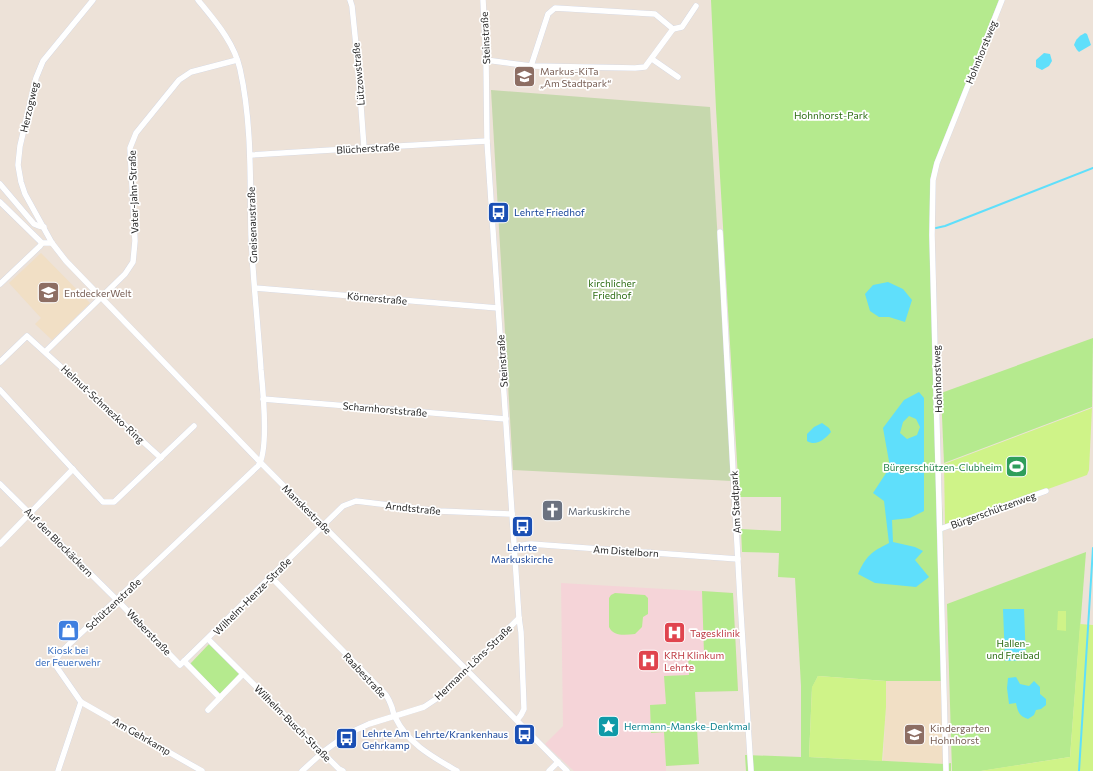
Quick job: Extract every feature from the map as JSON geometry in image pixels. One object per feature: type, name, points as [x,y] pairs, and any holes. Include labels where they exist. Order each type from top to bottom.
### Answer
[{"type":"street","name":"Herzogweg","points":[[44,227],[25,194],[21,182],[18,165],[20,146],[36,78],[43,61],[93,0]]},
{"type":"street","name":"Gneisenaustraße","points":[[198,0],[223,31],[237,60],[247,107],[250,156],[251,236],[263,399],[264,450],[260,463]]},
{"type":"street","name":"Lützowstraße","points":[[350,0],[352,6],[358,65],[364,148]]},
{"type":"street","name":"Steinstraße","points":[[483,0],[486,60],[487,141],[515,546],[518,618],[521,632],[524,708],[517,720]]},
{"type":"street","name":"Hohnhorstweg","points":[[946,771],[932,235],[933,180],[937,163],[1002,0]]},
{"type":"street","points":[[486,60],[531,66],[645,67],[673,30],[682,26],[696,6]]},
{"type":"street","points":[[531,66],[548,14],[555,8],[655,14],[673,30]]},
{"type":"street","points":[[652,59],[678,77]]},
{"type":"street","name":"Vater-Jahn-Straße","points":[[101,298],[125,274],[133,262],[135,241],[130,148],[136,133],[179,80],[191,72],[237,60]]},
{"type":"street","name":"Blücherstraße","points":[[250,156],[487,141]]},
{"type":"street","points":[[0,184],[34,224],[44,227]]},
{"type":"street","points":[[0,202],[42,242],[52,243]]},
{"type":"street","name":"Manskestraße","points":[[44,227],[52,243],[66,261],[101,298],[260,463],[567,771]]},
{"type":"street","name":"Am Stadtpark","points":[[720,232],[750,771]]},
{"type":"street","points":[[0,284],[40,246],[42,242]]},
{"type":"street","name":"Körnerstraße","points":[[255,288],[498,308]]},
{"type":"street","points":[[46,351],[101,298]]},
{"type":"street","name":"Helmut-Schmezko-Ring","points":[[0,362],[28,336],[161,458]]},
{"type":"street","points":[[0,390],[103,502],[114,502],[194,426]]},
{"type":"street","name":"Scharnhorststraße","points":[[263,399],[506,419]]},
{"type":"street","name":"Schützenstraße","points":[[81,702],[56,666],[55,661],[62,651],[260,463]]},
{"type":"street","points":[[0,544],[73,469]]},
{"type":"street","name":"Auf den Blockäckern","points":[[0,484],[117,600]]},
{"type":"street","name":"Bürgerschützenweg","points":[[940,529],[1046,491]]},
{"type":"street","name":"Arndtstraße","points":[[323,525],[343,506],[356,501],[438,511],[512,514]]},
{"type":"street","name":"Wilhelm-Henze-Straße","points":[[182,663],[323,525]]},
{"type":"street","name":"Am Distelborn","points":[[515,546],[531,544],[738,559]]},
{"type":"street","name":"Raabestraße","points":[[271,577],[386,695],[392,707],[394,716],[417,746],[430,756],[457,771]]},
{"type":"street","name":"Weberstraße","points":[[117,600],[220,698]]},
{"type":"street","name":"Hermann-Löns-Straße","points":[[302,771],[323,752],[349,733],[369,724],[424,707],[442,695],[518,618]]},
{"type":"street","name":"Wilhelm-Busch-Straße","points":[[208,639],[343,771]]},
{"type":"street","points":[[208,710],[243,674]]},
{"type":"street","points":[[58,771],[81,702]]},
{"type":"street","name":"Am Gehrkamp","points":[[81,702],[202,771]]},
{"type":"street","points":[[549,771],[558,762]]},
{"type":"shaded area","name":"EntdeckerWelt","points":[[41,253],[90,303],[52,340],[35,324],[41,318],[9,283]]},
{"type":"shaded area","name":"KRH Klinkum Lehrte","points":[[561,583],[733,593],[738,691],[695,692],[699,764],[666,766],[666,771],[574,771],[545,744],[563,726]]},
{"type":"shaded area","name":"Kindergarten Hohnhorst","points":[[886,681],[944,681],[945,764],[883,761]]},
{"type":"green space","name":"Hohnhorst-Park","points":[[711,0],[999,0],[932,173],[930,231],[943,527],[944,681],[886,681],[818,676],[812,688],[809,757],[945,764],[951,763],[951,771],[746,771],[745,755],[801,757],[801,686],[795,578],[778,577],[779,553],[742,552],[741,529],[781,531],[781,497],[739,497],[737,486],[736,478],[738,478]]},
{"type":"green space","name":"kirchlicher Friedhof","points":[[491,90],[710,107],[732,481],[513,470]]},
{"type":"green space","points":[[1093,338],[1092,407],[944,463],[941,393]]},
{"type":"green space","name":"Bürgerschützen-Clubheim","points":[[1092,408],[1089,470],[1087,475],[948,525],[945,524],[944,464]]},
{"type":"green space","name":"Hallen- und Freibad","points":[[1086,552],[1070,757],[981,771],[952,771],[947,604]]},
{"type":"green space","points":[[702,591],[733,593],[738,691],[695,692],[699,764],[666,766],[664,732],[651,733],[650,705],[666,704],[664,676],[689,675],[688,655],[704,654]]},
{"type":"green space","points":[[615,593],[645,595],[648,598],[648,614],[643,617],[642,627],[635,634],[617,634],[609,627],[609,598]]},
{"type":"green space","points":[[1058,611],[1066,611],[1066,631],[1057,630]]},
{"type":"green space","points":[[1080,624],[1093,625],[1093,771],[980,771],[1070,757]]},
{"type":"green space","points":[[209,644],[240,675],[220,694],[190,664]]},
{"type":"green space","points":[[818,676],[886,681],[886,707],[882,761],[809,757],[812,687]]},
{"type":"water","points":[[1085,33],[1087,34],[1091,45],[1079,52],[1074,45],[1078,38]]},
{"type":"water","points":[[1044,53],[1050,54],[1052,61],[1049,66],[1042,70],[1036,67],[1036,60]]},
{"type":"water","points":[[888,282],[903,289],[912,300],[905,322],[889,317],[879,317],[870,311],[865,294],[873,285]]},
{"type":"water","points":[[919,392],[924,398],[924,511],[910,518],[892,520],[893,542],[915,547],[923,551],[915,560],[929,577],[916,587],[875,583],[858,574],[870,555],[889,543],[884,501],[873,493],[890,467],[883,428],[904,400]],"holes":[[[909,416],[916,419],[920,427],[917,435],[907,439],[900,433],[903,422]]]},
{"type":"water","points":[[822,423],[829,428],[831,432],[823,440],[817,443],[810,443],[807,441],[807,434],[814,427]]},
{"type":"water","points":[[1003,609],[1024,609],[1026,660],[1005,661]]},
{"type":"water","points":[[1016,677],[1020,684],[1029,686],[1034,681],[1040,687],[1040,694],[1046,699],[1046,705],[1041,709],[1036,710],[1034,715],[1028,719],[1019,713],[1016,703],[1009,704],[1007,688],[1008,678]]},
{"type":"waterway","points":[[936,228],[945,226],[1093,168]]},
{"type":"waterway","points":[[1079,771],[1093,548]]},
{"type":"place","name":"Markus-KiTa „Am Stadtpark“","points":[[525,77]]},
{"type":"place","name":"Lehrte Friedhof","points":[[499,212]]},
{"type":"place","name":"EntdeckerWelt","points":[[49,293]]},
{"type":"place","name":"Bürgerschützen-Clubheim","points":[[1017,467]]},
{"type":"place","name":"Markuskirche","points":[[553,511]]},
{"type":"place","name":"Lehrte Markuskirche","points":[[522,527]]},
{"type":"place","name":"Kiosk bei der Feuerwehr","points":[[68,630]]},
{"type":"place","name":"Tagesklinik","points":[[674,633]]},
{"type":"place","name":"KRH Klinkum Lehrte","points":[[649,661]]},
{"type":"place","name":"Hermann-Manske-Denkmal","points":[[608,726]]},
{"type":"place","name":"Lehrte/Krankenhaus","points":[[524,734]]},
{"type":"place","name":"Kindergarten Hohnhorst","points":[[914,734]]},
{"type":"place","name":"Lehrte Am Gehrkamp","points":[[347,739]]}]
